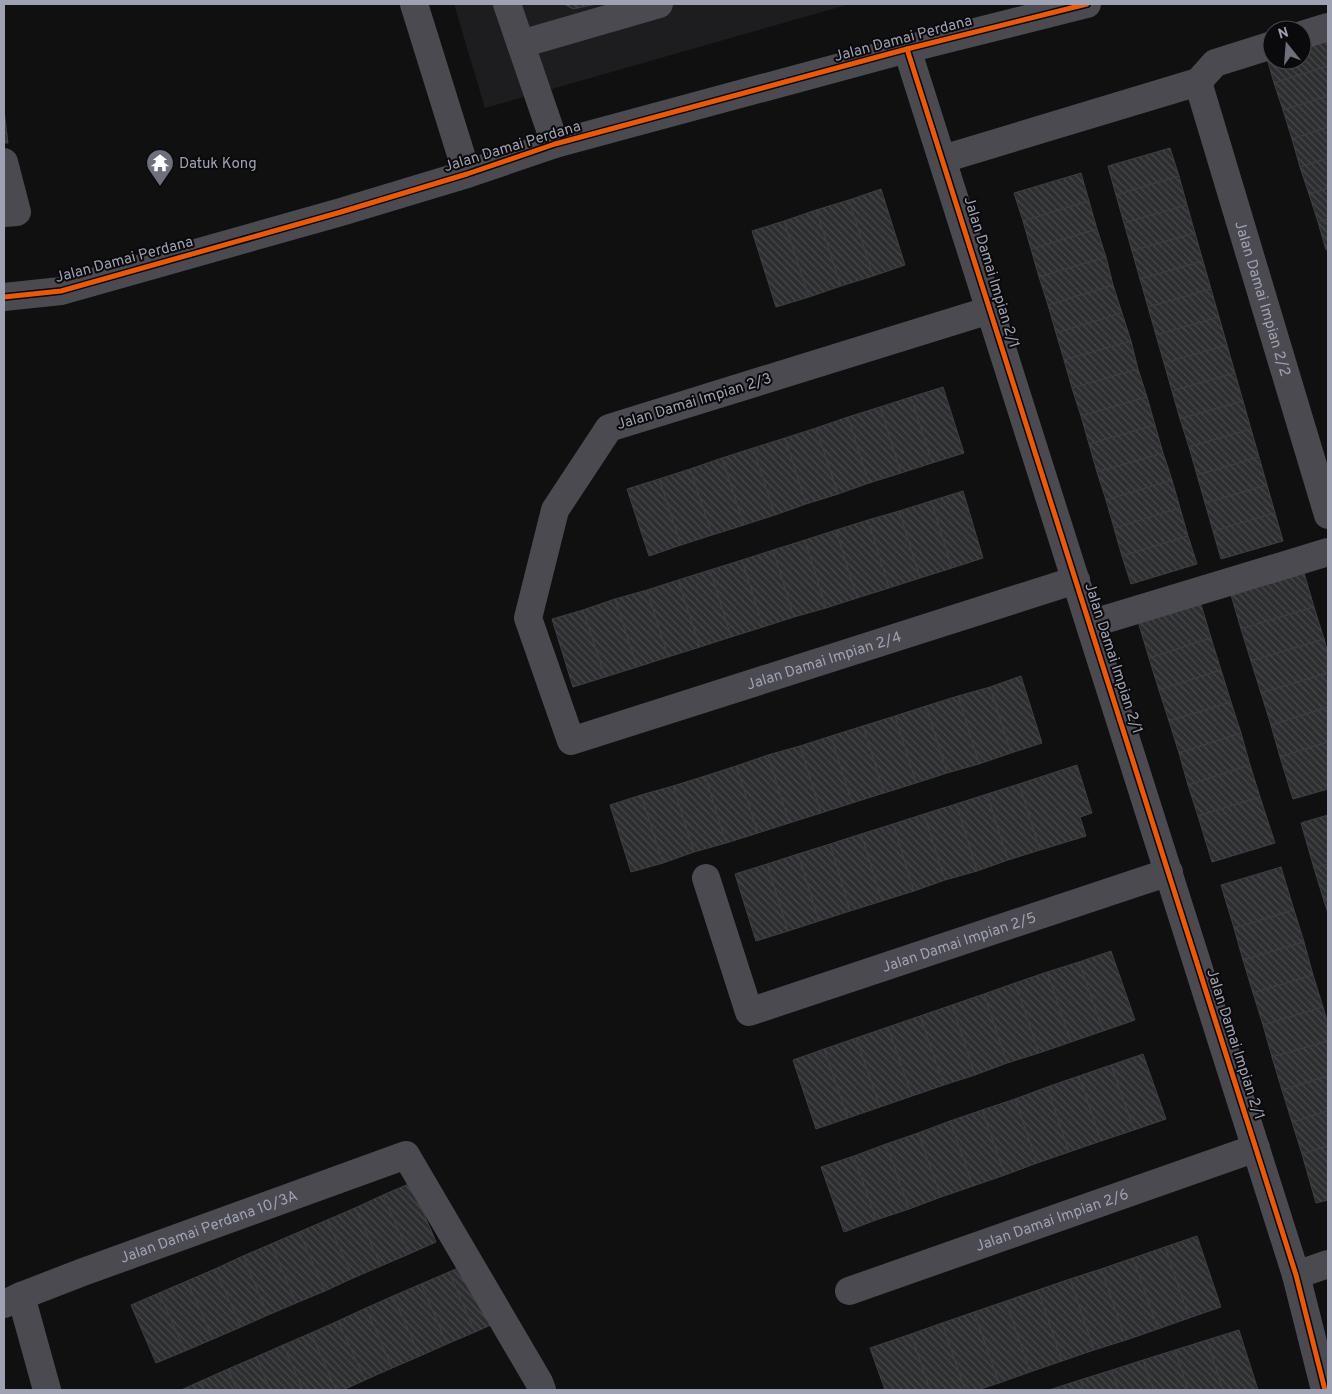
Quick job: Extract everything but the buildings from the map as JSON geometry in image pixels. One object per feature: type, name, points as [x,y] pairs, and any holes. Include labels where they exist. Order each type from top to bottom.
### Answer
[{"type":"street","points":[[414,4],[467,174]]},
{"type":"street","points":[[507,4],[555,144]]},
{"type":"street","points":[[521,44],[660,4]]},
{"type":"street","name":"Jalan Damai Perdana","points":[[4,297],[61,291],[341,212],[467,174],[555,144],[907,49],[1086,4]]},
{"type":"street","points":[[1312,32],[1328,27]]},
{"type":"street","points":[[943,159],[1198,82],[1215,63],[1262,48]]},
{"type":"street","name":"Jalan Damai Impian 2/1","points":[[907,49],[1296,1275],[1325,1390]]},
{"type":"street","name":"Jalan Damai Impian 2/2","points":[[1198,82],[1328,515]]},
{"type":"street","points":[[4,162],[10,212]]},
{"type":"street","name":"Jalan Damai Impian 2/3","points":[[572,741],[528,618],[555,510],[609,428],[990,310]]},
{"type":"street","points":[[1090,624],[1328,552]]},
{"type":"street","name":"Jalan Damai Impian 2/4","points":[[572,741],[1076,580]]},
{"type":"street","name":"Jalan Damai Impian 2/5","points":[[706,878],[749,1012],[1169,872]]},
{"type":"street","name":"Jalan Damai Impian 2/6","points":[[849,1291],[1256,1148]]},
{"type":"street","name":"Jalan Damai Perdana 10/3A","points":[[12,1300],[406,1155],[533,1388]]},
{"type":"street","points":[[1296,1275],[1328,1264]]},
{"type":"street","points":[[12,1300],[47,1390]]},
{"type":"shaded area","points":[[454,4],[850,4],[485,108]]},
{"type":"cycle path","points":[[4,297],[61,291],[341,212],[467,174],[555,144],[907,49],[1087,4]]},
{"type":"cycle path","points":[[907,49],[1296,1275],[1325,1390]]},
{"type":"place","name":"Datuk Kong","points":[[160,187]]}]
